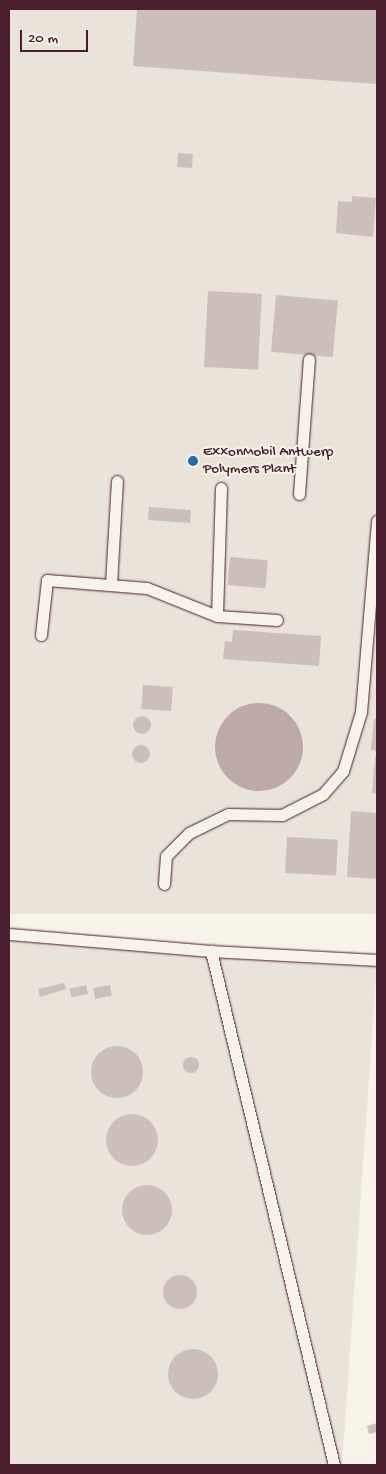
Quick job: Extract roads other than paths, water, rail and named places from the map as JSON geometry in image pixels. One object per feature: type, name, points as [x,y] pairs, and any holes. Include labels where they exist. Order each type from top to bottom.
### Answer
[{"type":"lane","points":[[299,494],[309,359]]},
{"type":"lane","points":[[111,584],[117,481]]},
{"type":"lane","points":[[217,616],[221,488]]},
{"type":"lane","points":[[164,884],[166,856],[189,833],[228,814],[282,816],[324,794],[343,771],[361,712],[377,521]]},
{"type":"lane","points":[[41,635],[47,580],[147,588],[217,616],[277,620]]},
{"type":"lane","points":[[9,934],[211,951],[377,960]]},
{"type":"lane","points":[[211,951],[334,1465]]},
{"type":"place","name":"ExxonMobil Antwerp Polymers Plant","points":[[193,461]]}]
